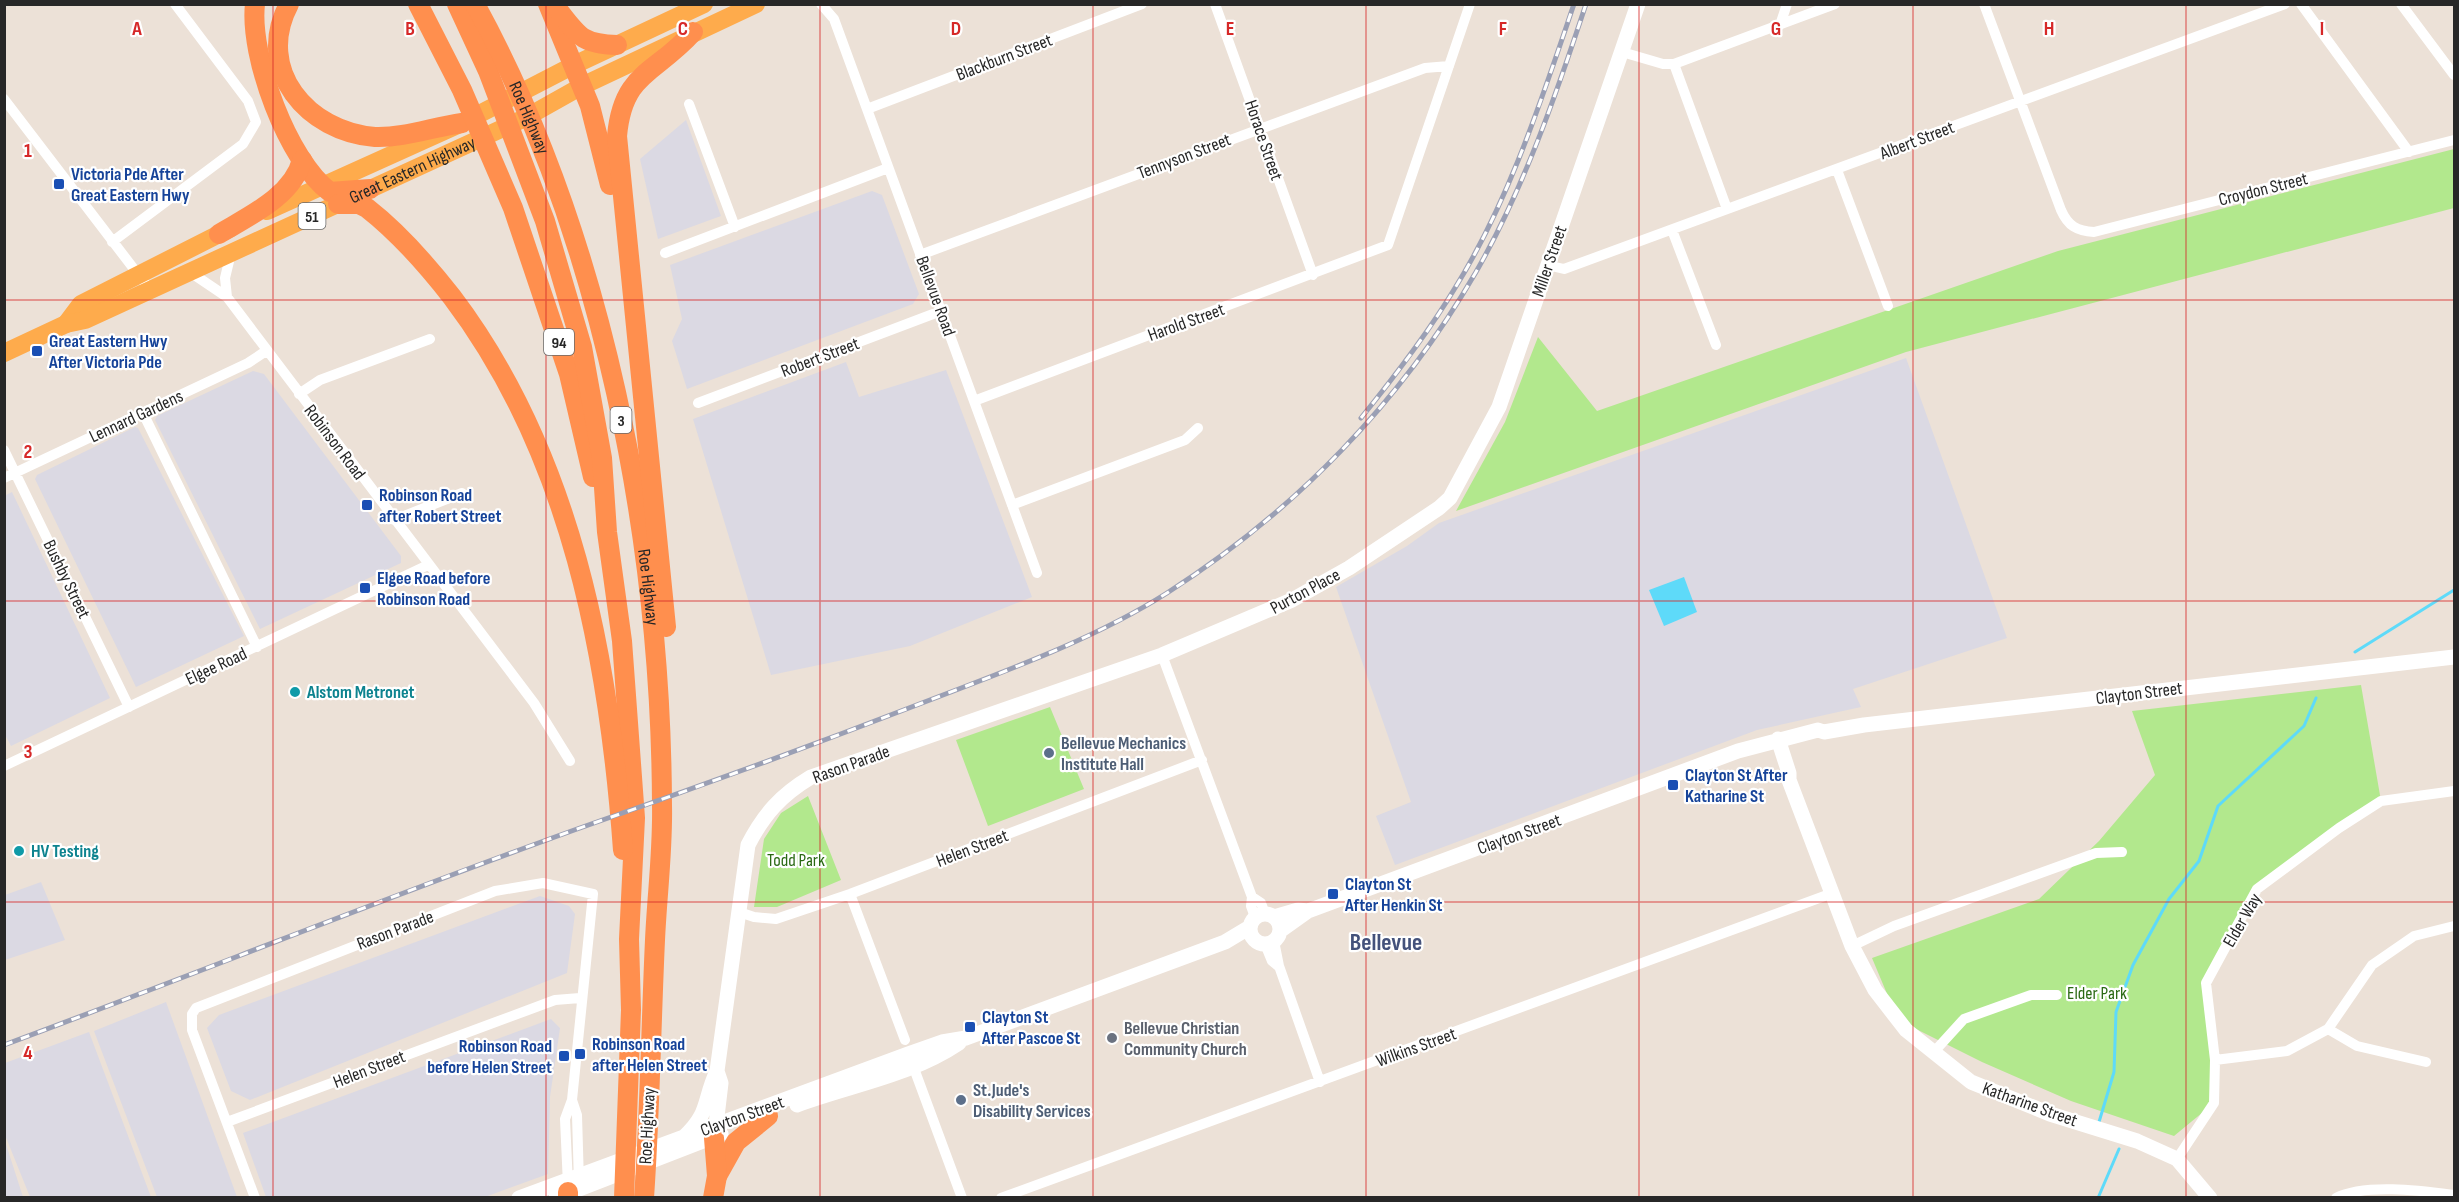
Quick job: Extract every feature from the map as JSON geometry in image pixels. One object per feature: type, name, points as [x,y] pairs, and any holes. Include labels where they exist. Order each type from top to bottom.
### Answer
[{"type":"highway","points":[[255,4],[256,42],[261,67],[271,97],[302,160],[330,192],[341,193],[370,189]]},
{"type":"highway","points":[[289,4],[279,31],[279,61],[291,91],[319,117],[350,133],[387,137],[462,123]]},
{"type":"highway","name":"94","points":[[418,4],[462,90],[513,208],[542,289],[568,374],[607,532]]},
{"type":"highway","name":"Roe Highway","points":[[457,4],[488,71],[518,145],[551,241],[582,347],[602,459],[607,532],[619,614],[620,729],[628,820],[631,1010],[624,1190]]},
{"type":"highway","name":"Roe Highway","points":[[475,4],[508,68],[566,215],[617,402],[639,521],[664,712],[663,806],[644,1197]]},
{"type":"highway","points":[[548,4],[582,86],[608,172],[635,308]]},
{"type":"highway","points":[[553,4],[582,39],[598,45],[617,45]]},
{"type":"highway","name":"Great Eastern Highway","points":[[66,324],[81,304],[219,234],[321,184],[462,123],[574,65],[704,4]]},
{"type":"highway","name":"Great Eastern Highway","points":[[4,353],[66,324],[85,320],[525,118],[582,86],[756,4]]},
{"type":"highway","points":[[664,712],[658,539],[618,156],[618,114],[632,85],[655,64],[678,50],[693,32]]},
{"type":"highway","points":[[219,234],[277,195],[299,172],[302,160]]},
{"type":"highway","points":[[338,204],[359,204],[374,214],[396,235],[432,272],[466,316],[502,372],[546,468],[579,567],[620,729]]},
{"type":"highway","points":[[717,1176],[736,1142],[768,1116]]},
{"type":"highway","points":[[713,1197],[717,1176],[715,1132]]},
{"type":"main road","name":"Miller Street","points":[[1439,508],[1450,498],[1499,407],[1638,4]]},
{"type":"main road","name":"Purton Place","points":[[1162,655],[1292,600],[1349,568],[1439,508]]},
{"type":"main road","name":"Rason Parade","points":[[684,1137],[701,1121],[717,1071],[748,845],[762,818],[776,801],[811,777],[1162,655]]},
{"type":"main road","name":"Clayton Street","points":[[519,1197],[570,1188],[907,1058],[948,1050],[966,1038],[1225,942],[1240,943],[1298,910],[1308,911],[1730,756],[1818,730],[1824,732],[1875,724],[2454,657]]},
{"type":"main road","name":"Katharine Street","points":[[1776,743],[1789,773],[1789,780],[1830,894],[1852,946],[1885,1005],[1906,1030],[1971,1082],[2002,1096],[2137,1141],[2177,1159],[2210,1197]]},
{"type":"main road","name":"Clayton Street","points":[[570,1188],[684,1137],[715,1132],[768,1116],[907,1058]]},
{"type":"main road","name":"Rason Parade","points":[[715,1132],[721,1083],[717,1071]]},
{"type":"street","points":[[112,242],[243,144],[256,122],[248,101],[175,4]]},
{"type":"street","name":"Bellevue Road","points":[[821,4],[834,19]]},
{"type":"street","name":"Bellevue Road","points":[[834,4],[834,19],[1037,573]]},
{"type":"street","name":"Blackburn Street","points":[[867,109],[1142,4]]},
{"type":"street","name":"Horace Street","points":[[1215,4],[1313,275]]},
{"type":"street","points":[[1449,66],[1470,4]]},
{"type":"street","points":[[1779,25],[1787,4]]},
{"type":"street","points":[[1622,52],[1663,64],[1674,64],[1835,4]]},
{"type":"street","points":[[1984,4],[2019,102]]},
{"type":"street","name":"Albert Street","points":[[1547,265],[1564,269],[2285,4]]},
{"type":"street","points":[[2301,4],[2409,152]]},
{"type":"street","points":[[2401,4],[2454,75]]},
{"type":"street","points":[[1674,64],[1727,209]]},
{"type":"street","name":"Tennyson Street","points":[[920,255],[1260,127],[1425,68],[1449,66]]},
{"type":"street","name":"Harold Street","points":[[974,400],[1385,247],[1393,236],[1400,205],[1449,66]]},
{"type":"street","points":[[4,99],[150,290]]},
{"type":"street","name":"Croydon Street","points":[[2019,102],[2061,210],[2072,227],[2094,232],[2454,140]]},
{"type":"street","points":[[689,104],[735,227]]},
{"type":"street","points":[[665,253],[888,168]]},
{"type":"street","points":[[1837,170],[1888,306]]},
{"type":"street","points":[[1672,230],[1716,345]]},
{"type":"street","points":[[227,297],[225,278],[231,253]]},
{"type":"street","name":"Robinson Road","points":[[190,272],[227,297],[534,703],[570,761]]},
{"type":"street","name":"Robert Street","points":[[698,403],[941,311]]},
{"type":"street","points":[[299,394],[320,380],[430,339]]},
{"type":"street","name":"Lennard Gardens","points":[[4,478],[248,363],[266,351]]},
{"type":"street","points":[[143,413],[256,647]]},
{"type":"street","points":[[1012,505],[1185,440],[1198,428]]},
{"type":"street","name":"Bushby Street","points":[[4,450],[129,707]]},
{"type":"street","points":[[394,520],[462,493]]},
{"type":"street","name":"Elgee Road","points":[[6,762],[129,707],[428,565]]},
{"type":"street","points":[[1162,655],[1252,897],[1251,906],[1264,929],[1279,966],[1320,1082]]},
{"type":"street","name":"Helen Street","points":[[739,912],[754,917],[776,919],[850,894],[1202,760]]},
{"type":"street","name":"Elder Way","points":[[2177,1159],[2214,1103],[2215,1060],[2206,983],[2257,889],[2338,828],[2381,801],[2454,791]]},
{"type":"street","points":[[1852,946],[1894,926],[2096,853],[2122,852]]},
{"type":"street","name":"Rason Parade","points":[[227,1122],[192,1030],[192,1014],[202,1004],[495,891],[543,883],[592,894],[580,998]]},
{"type":"street","points":[[850,894],[907,1058],[962,1197]]},
{"type":"street","name":"Wilkins Street","points":[[1001,1197],[1830,894]]},
{"type":"street","points":[[2215,1060],[2287,1051],[2328,1029],[2372,964],[2414,936],[2454,926]]},
{"type":"street","points":[[1933,1053],[1964,1019],[2031,995],[2057,995]]},
{"type":"street","points":[[570,1188],[565,1119],[572,1100],[580,998]]},
{"type":"street","name":"Helen Street","points":[[227,1122],[555,1000],[580,998]]},
{"type":"street","points":[[2328,1029],[2357,1046],[2426,1062]]},
{"type":"street","points":[[907,1058],[958,1197]]},
{"type":"street","points":[[227,1122],[255,1197]]},
{"type":"street","points":[[2336,1197],[2347,1192],[2385,1190],[2454,1195]]},
{"type":"shaded area","points":[[686,120],[721,216],[658,239],[640,159]]},
{"type":"shaded area","points":[[872,191],[882,195],[919,294],[913,304],[687,389],[672,341],[682,319],[670,265]]},
{"type":"shaded area","points":[[1906,358],[2007,638],[1853,689],[1861,707],[1757,730],[1395,865],[1376,816],[1411,802],[1336,587],[1407,546],[1439,523]]},
{"type":"shaded area","points":[[846,362],[859,397],[946,370],[1032,597],[910,646],[771,675],[693,419]]},
{"type":"shaded area","points":[[253,371],[264,374],[401,556],[401,563],[260,629],[155,420],[157,416]]},
{"type":"shaded area","points":[[135,427],[138,428],[244,636],[136,687],[35,479],[37,475]]},
{"type":"shaded area","points":[[12,492],[110,698],[11,746],[4,733],[4,496]]},
{"type":"shaded area","points":[[41,882],[65,940],[5,960],[5,895]]},
{"type":"shaded area","points":[[540,896],[569,906],[575,914],[567,973],[250,1100],[231,1091],[207,1028],[219,1015]]},
{"type":"shaded area","points":[[166,1002],[237,1197],[157,1197],[94,1031]]},
{"type":"shaded area","points":[[551,1019],[560,1028],[550,1097],[548,1174],[485,1197],[266,1197],[243,1133]]},
{"type":"shaded area","points":[[89,1032],[151,1197],[30,1197],[5,1135],[5,1063]]},
{"type":"shaded area","points":[[5,1141],[23,1197],[5,1197]]},
{"type":"green space","points":[[2454,149],[2454,208],[1906,352],[1456,511],[1505,422],[1538,337],[1597,411],[2058,251]]},
{"type":"green space","name":"Elder Park","points":[[2361,685],[2381,801],[2257,889],[2206,983],[2214,1103],[2174,1136],[2071,1101],[1982,1062],[1898,1020],[1872,958],[2039,899],[2099,841],[2155,775],[2132,711]]},
{"type":"green space","points":[[1050,707],[1084,789],[988,826],[956,740]]},
{"type":"green space","name":"Todd Park","points":[[808,796],[841,880],[777,907],[754,907],[764,839],[781,813]]},
{"type":"water","points":[[1684,577],[1697,612],[1664,626],[1649,590]]},
{"type":"waterway","points":[[2355,652],[2454,590]]},
{"type":"waterway","points":[[2099,1122],[2114,1072],[2116,1012],[2133,965],[2169,899],[2199,861],[2218,806],[2304,726],[2316,698]]},
{"type":"waterway","points":[[2098,1198],[2119,1149]]},
{"type":"railway","points":[[1361,418],[1399,370],[1445,305],[1492,221],[1522,150],[1574,4]]},
{"type":"railway","points":[[4,1045],[446,877],[985,679],[1108,626],[1167,593],[1214,561],[1301,490],[1341,451],[1414,366],[1476,272],[1509,207],[1551,107],[1586,4]]},
{"type":"place","name":"Victoria Pde After Great Eastern Hwy","points":[[59,184]]},
{"type":"place","name":"Great Eastern Hwy After Victoria Pde","points":[[37,351]]},
{"type":"place","name":"Robinson Road after Robert Street","points":[[367,505]]},
{"type":"place","name":"Elgee Road before Robinson Road","points":[[365,588]]},
{"type":"place","name":"Alstom Metronet","points":[[295,692]]},
{"type":"place","name":"Bellevue Mechanics Institute Hall","points":[[1049,753]]},
{"type":"place","name":"Clayton St After Katharine St","points":[[1673,785]]},
{"type":"place","name":"HV Testing","points":[[19,851]]},
{"type":"place","name":"Clayton St After Henkin St","points":[[1333,894]]},
{"type":"place","name":"Clayton St After Pascoe St","points":[[970,1027]]},
{"type":"place","name":"Bellevue Christian Community Church","points":[[1112,1038]]},
{"type":"place","name":"Robinson Road after Helen Street","points":[[580,1054]]},
{"type":"place","name":"Robinson Road before Helen Street","points":[[564,1056]]},
{"type":"place","name":"St.Jude's Disability Services","points":[[961,1100]]},
{"type":"district","name":"Bellevue","points":[[1386,942]]}]
